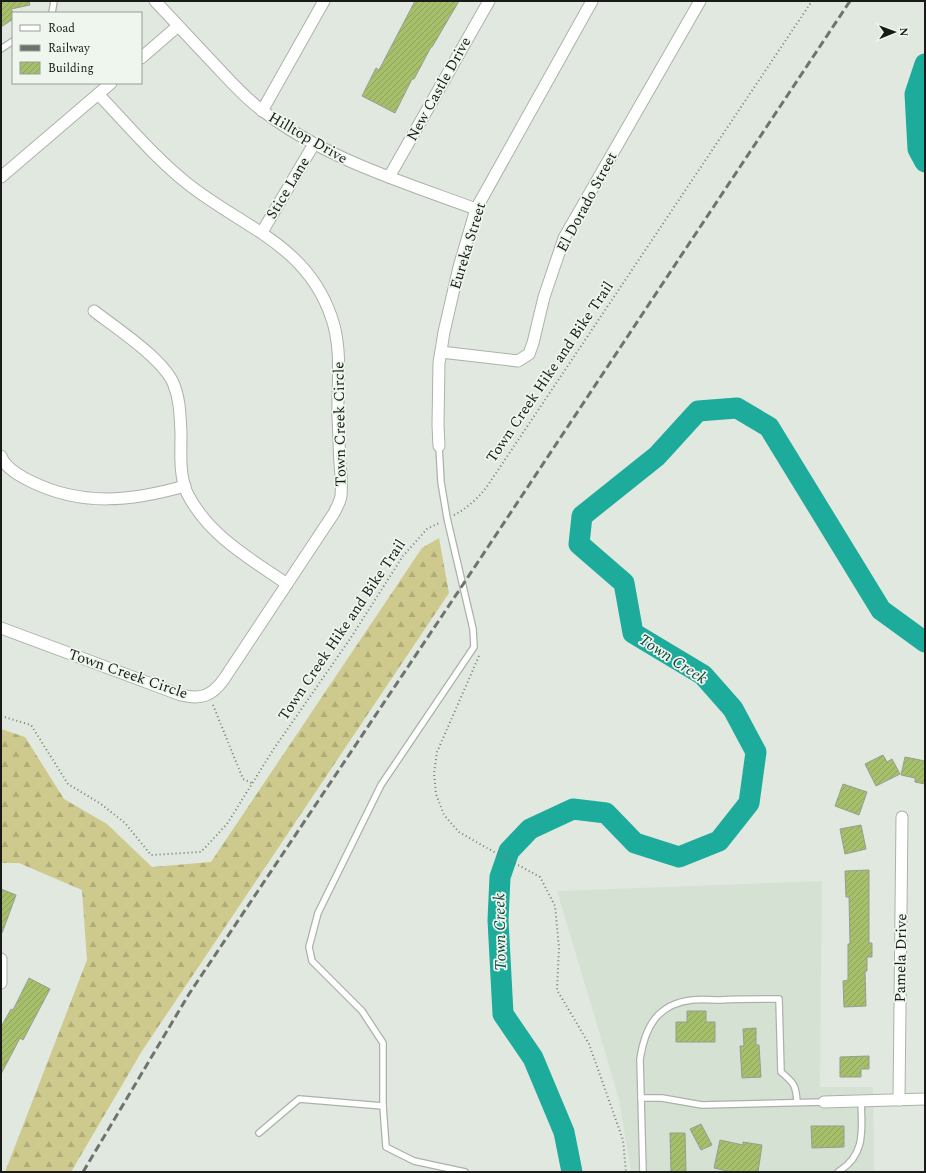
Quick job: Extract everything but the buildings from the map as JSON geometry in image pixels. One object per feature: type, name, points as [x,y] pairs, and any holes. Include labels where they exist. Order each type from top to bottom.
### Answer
[{"type":"street","name":"Hilltop Drive","points":[[155,1],[237,88],[262,111],[314,144],[357,165],[476,209]]},
{"type":"street","points":[[262,111],[324,1]]},
{"type":"street","name":"New Castle Drive","points":[[389,177],[489,1]]},
{"type":"street","name":"Eureka Street","points":[[439,446],[439,379],[444,332],[459,267],[476,209],[592,1]]},
{"type":"street","name":"El Dorado Street","points":[[441,352],[518,361],[529,354],[544,297],[564,238],[700,1]]},
{"type":"street","points":[[142,57],[178,26]]},
{"type":"street","points":[[1,177],[110,84]]},
{"type":"street","name":"Town Creek Circle","points":[[1,628],[181,695],[199,697],[209,694],[224,679],[334,513],[341,496],[338,414],[339,358],[337,338],[332,317],[325,299],[316,283],[290,254],[262,232],[225,210],[187,183],[165,164],[98,94]]},
{"type":"street","name":"Stice Lane","points":[[262,232],[314,144]]},
{"type":"street","points":[[94,312],[143,348],[166,372],[174,383],[178,397],[180,414],[182,467],[185,486],[189,496],[200,513],[208,524],[229,544],[286,584]]},
{"type":"street","points":[[1,456],[5,464],[25,479],[42,487],[73,497],[89,499],[125,499],[185,486]]},
{"type":"street","name":"Pamela Drive","points":[[899,1100],[902,817]]},
{"type":"street","points":[[1,959],[1,982]]},
{"type":"street","points":[[824,1102],[925,1099]]},
{"type":"lane","points":[[52,12],[54,1]]},
{"type":"lane","points":[[1,49],[12,42]]},
{"type":"lane","points":[[439,446],[441,482],[447,518],[473,629],[474,647],[381,785],[318,913],[309,947],[312,961],[362,1011],[383,1043],[383,1106],[386,1147],[414,1161],[465,1172]]},
{"type":"lane","points":[[642,1172],[640,1059],[642,1044],[648,1028],[656,1017],[668,1007],[692,1000],[779,999],[781,1072],[792,1081],[796,1088],[797,1102]]},
{"type":"lane","points":[[641,1098],[662,1098],[702,1106],[824,1102]]},
{"type":"lane","points":[[259,1133],[299,1099],[383,1106]]},
{"type":"lane","points":[[838,1172],[848,1166],[859,1148],[861,1138],[861,1101]]},
{"type":"path","name":"Town Creek Hike and Bike Trail","points":[[1,716],[31,725],[68,784],[101,804],[124,823],[151,856],[201,852],[227,824],[272,750],[350,639],[403,556],[427,530],[460,512],[486,488],[812,1]]},
{"type":"path","points":[[480,653],[437,752],[434,773],[436,794],[444,815],[459,832],[540,877],[555,906],[559,948],[557,990],[589,1044],[623,1140],[626,1172]]},
{"type":"path","points":[[209,694],[243,779],[252,783]]},
{"type":"shaded area","points":[[822,881],[820,1087],[873,1087],[874,1172],[631,1172],[619,1099],[557,891]]},
{"type":"green space","points":[[439,538],[449,593],[142,1051],[71,1172],[5,1172],[87,960],[82,890],[19,863],[1,863],[1,729],[25,737],[64,799],[107,824],[152,867],[211,862],[422,548]]},
{"type":"waterway","name":"Town Creek","points":[[925,64],[915,94],[918,149],[925,162]]},
{"type":"waterway","name":"Town Creek","points":[[572,1172],[564,1132],[533,1058],[503,1014],[498,920],[500,877],[509,851],[530,829],[573,809],[606,813],[635,843],[679,857],[719,841],[749,803],[756,752],[733,709],[703,675],[633,633],[624,583],[579,544],[582,516],[657,456],[698,411],[737,408],[769,427],[881,610],[925,642]]},
{"type":"railway","points":[[83,1172],[189,994],[850,1]]}]
